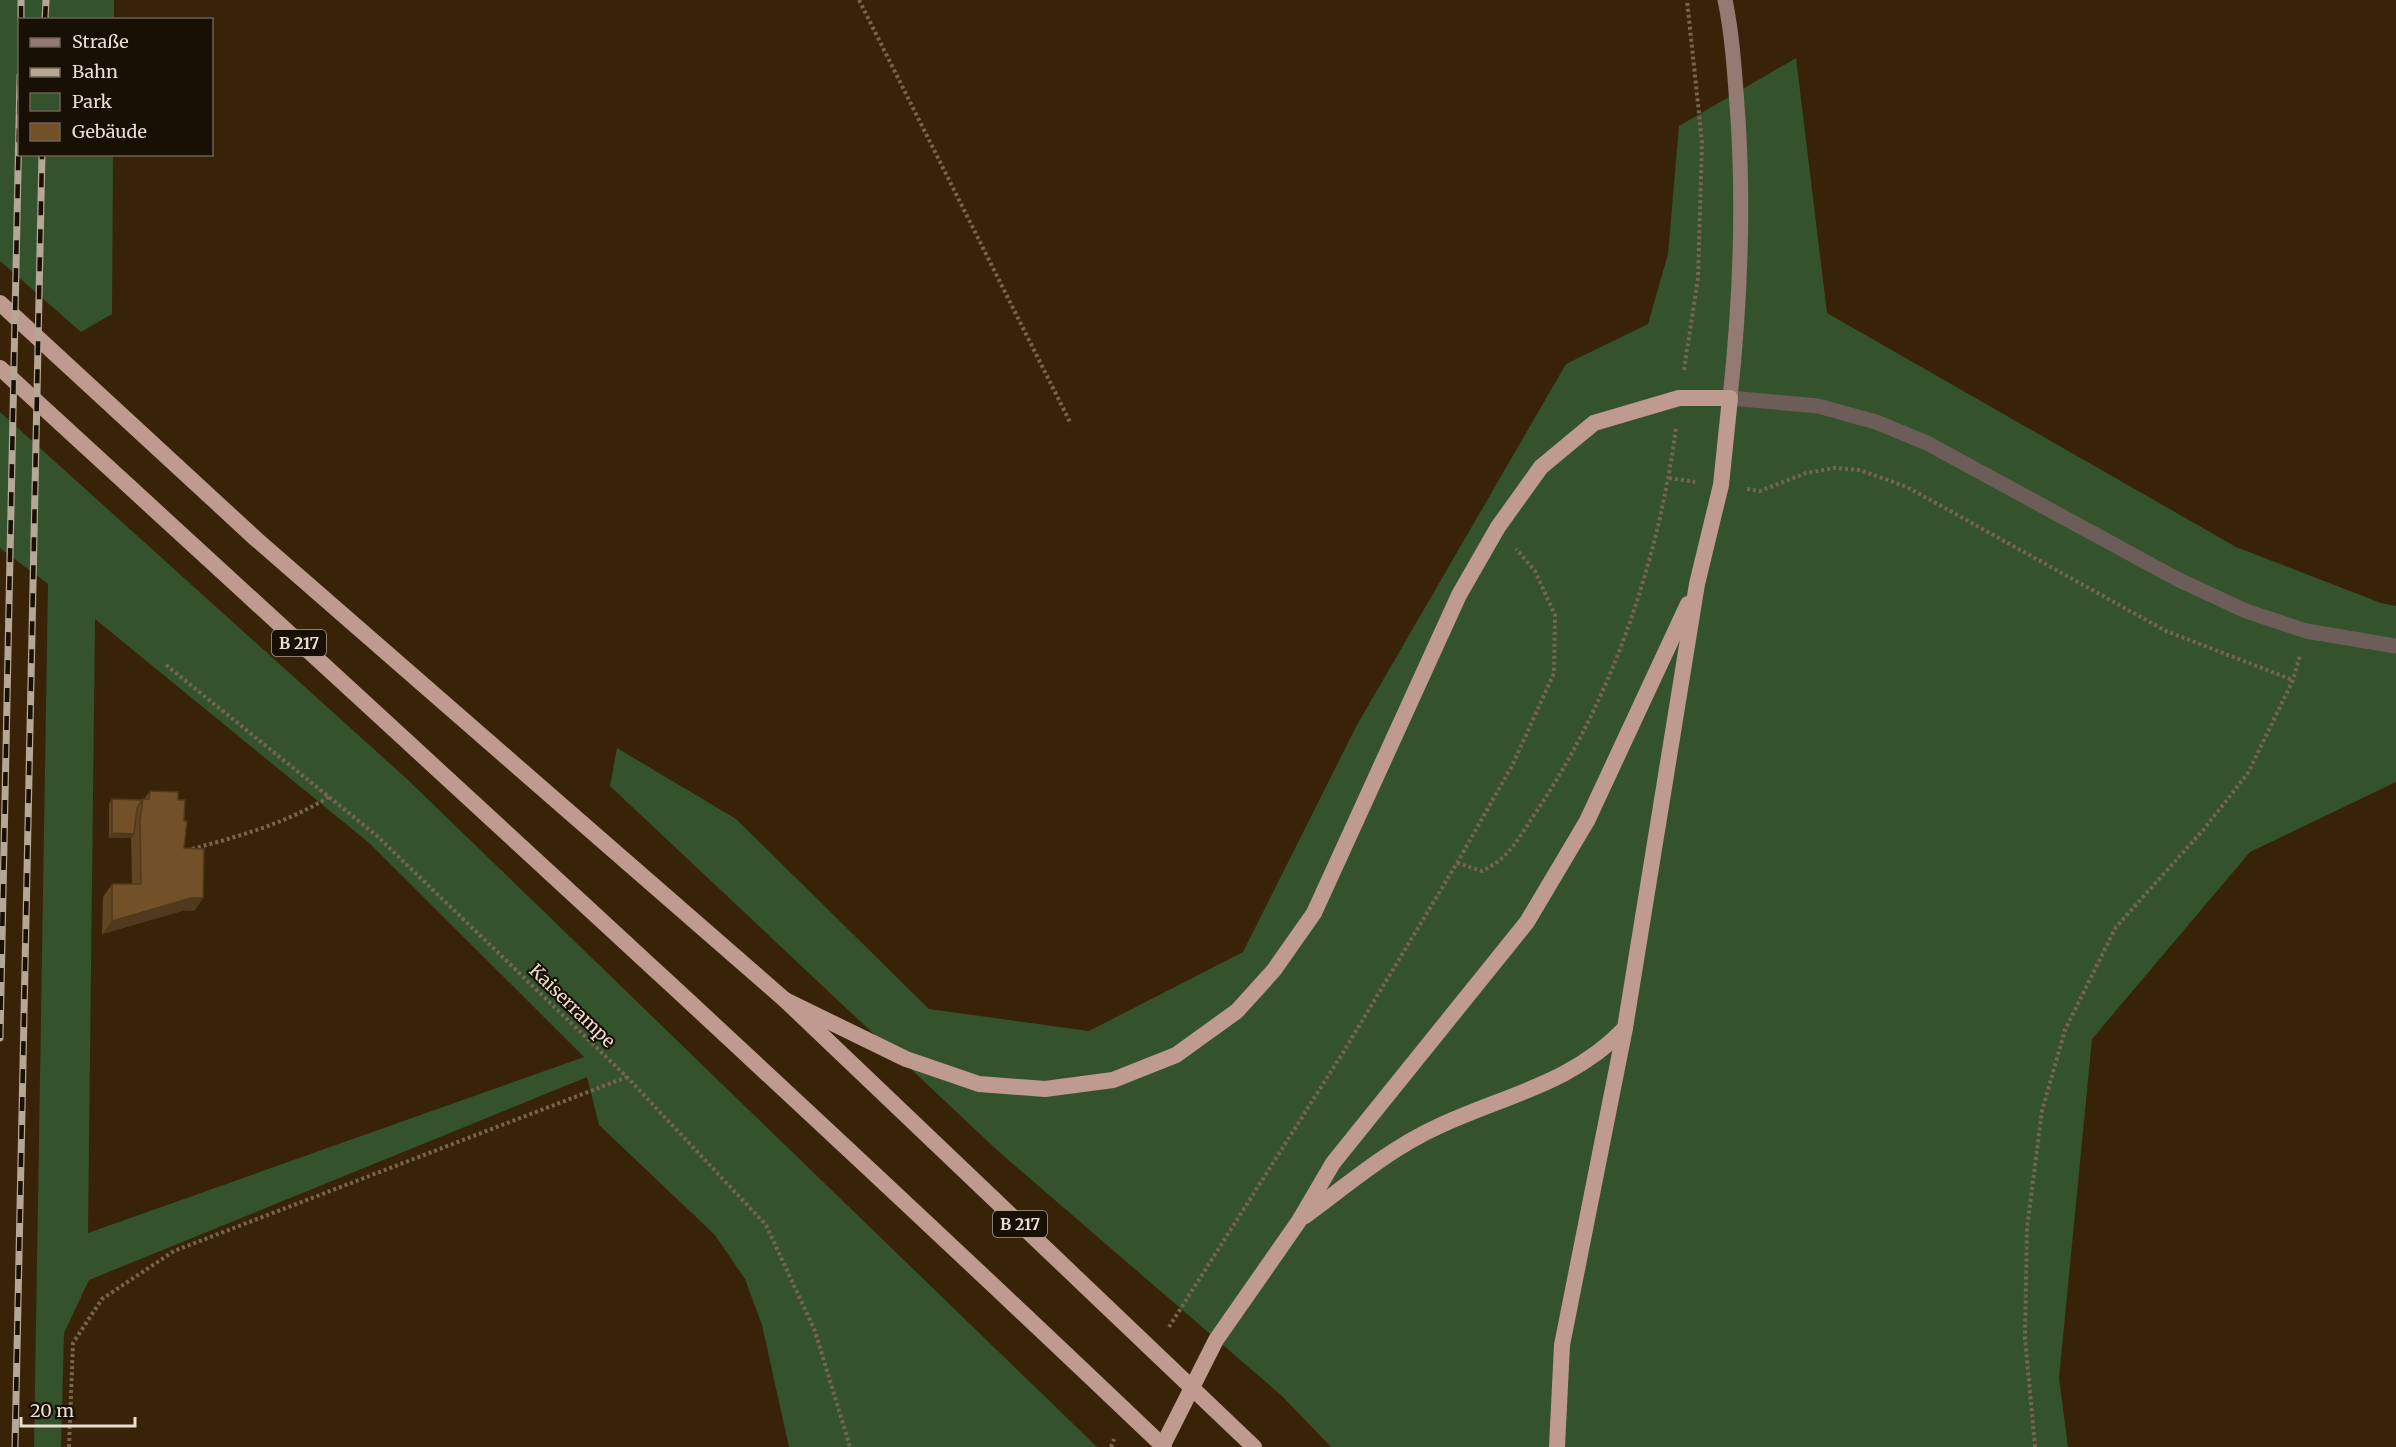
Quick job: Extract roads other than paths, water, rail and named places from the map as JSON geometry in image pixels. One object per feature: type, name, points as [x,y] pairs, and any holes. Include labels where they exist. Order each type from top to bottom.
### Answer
[{"type":"highway","name":"B 217","points":[[0,303],[256,539],[785,1000],[1254,1447]]},
{"type":"highway","name":"B 217","points":[[0,368],[599,918],[987,1278],[1163,1447]]},
{"type":"highway","points":[[785,1000],[906,1059],[979,1084],[1045,1089],[1113,1080],[1176,1055],[1237,1011],[1274,970],[1314,913],[1459,596],[1498,527],[1541,467],[1594,423],[1679,398],[1730,398],[1721,485],[1697,584],[1625,1028],[1562,1346],[1557,1447]]},
{"type":"highway","points":[[1163,1447],[1193,1381],[1242,1300],[1299,1221],[1333,1163],[1527,922],[1587,821],[1697,584]]},
{"type":"highway","points":[[1299,1221],[1389,1154],[1436,1127],[1571,1072],[1605,1050],[1625,1028]]},
{"type":"main road","points":[[1725,0],[1736,90],[1741,167],[1741,255],[1730,398]]},
{"type":"street","points":[[1730,398],[1818,406],[1876,422],[1927,442],[2177,579],[2246,611],[2306,631],[2396,646]]},
{"type":"railway","points":[[21,0],[21,18]]},
{"type":"railway","points":[[45,18],[46,0]]},
{"type":"railway","points":[[0,1038],[18,156]]},
{"type":"railway","points":[[15,1447],[42,156]]}]
